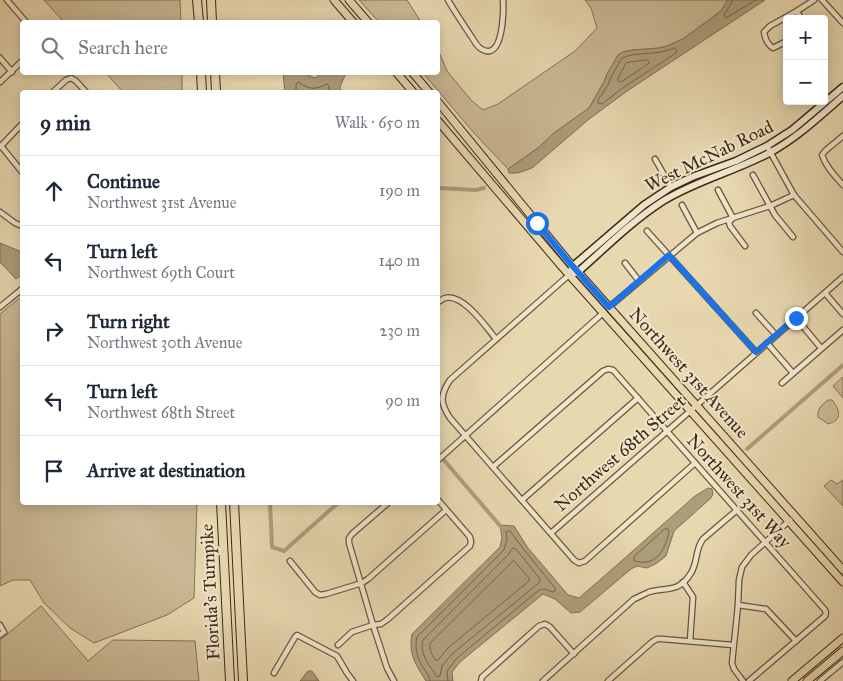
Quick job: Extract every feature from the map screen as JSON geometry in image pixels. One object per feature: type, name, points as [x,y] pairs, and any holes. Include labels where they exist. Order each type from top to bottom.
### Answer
[{"type":"highway","points":[[198,0],[198,20]]},
{"type":"highway","points":[[211,0],[212,20]]},
{"type":"highway","points":[[201,75],[202,90]]},
{"type":"highway","points":[[215,75],[216,90]]},
{"type":"highway","name":"Florida's Turnpike","points":[[221,505],[230,681]]},
{"type":"highway","name":"Florida's Turnpike","points":[[234,505],[243,681]]},
{"type":"main road","points":[[334,0],[351,20]]},
{"type":"main road","points":[[342,10],[350,1],[366,20]]},
{"type":"main road","points":[[399,75],[411,90]]},
{"type":"main road","points":[[415,75],[427,90]]},
{"type":"main road","name":"West McNab Road","points":[[569,275],[662,202],[695,184],[739,166],[768,149],[843,87]]},
{"type":"main road","name":"West McNab Road","points":[[576,269],[644,204],[671,187],[692,177],[768,149],[796,136],[843,96]]},
{"type":"main road","name":"Northwest 31st Avenue","points":[[440,104],[576,269],[843,570]]},
{"type":"main road","name":"Northwest 31st Avenue","points":[[440,123],[569,275],[843,582]]},
{"type":"main road","points":[[792,681],[843,638]]},
{"type":"main road","points":[[807,681],[843,650]]},
{"type":"street","points":[[7,0],[24,20]]},
{"type":"street","points":[[448,0],[479,48],[488,51],[494,49],[500,38],[503,0]]},
{"type":"street","points":[[790,15],[814,0]]},
{"type":"street","points":[[822,0],[842,20]]},
{"type":"street","points":[[797,11],[799,15]]},
{"type":"street","points":[[783,19],[764,32],[766,41],[773,48],[783,42]]},
{"type":"street","points":[[0,58],[12,72]]},
{"type":"street","points":[[0,82],[20,63]]},
{"type":"street","points":[[56,90],[66,80],[71,78],[84,90]]},
{"type":"street","points":[[20,126],[0,146],[20,170]]},
{"type":"street","points":[[843,136],[822,155],[843,185]]},
{"type":"street","points":[[768,149],[794,195],[843,252]]},
{"type":"street","points":[[655,159],[671,187]]},
{"type":"street","points":[[753,175],[775,215],[793,237]]},
{"type":"street","points":[[718,190],[733,218]]},
{"type":"street","points":[[609,307],[696,233],[716,223],[770,206],[794,195]]},
{"type":"street","points":[[682,205],[696,233]]},
{"type":"street","points":[[0,212],[20,225]]},
{"type":"street","points":[[733,218],[729,222],[730,226],[745,246]]},
{"type":"street","points":[[647,231],[756,352]]},
{"type":"street","points":[[625,263],[639,281]]},
{"type":"street","name":"West McNab Road","points":[[464,436],[444,409],[442,396],[450,380],[569,275]]},
{"type":"street","name":"Northwest 68th Street","points":[[551,533],[843,277]]},
{"type":"street","points":[[0,307],[20,291]]},
{"type":"street","points":[[825,293],[843,314]]},
{"type":"street","points":[[440,301],[445,298],[452,298],[461,301],[496,339]]},
{"type":"street","points":[[440,458],[603,313]]},
{"type":"street","points":[[756,313],[776,335]]},
{"type":"street","points":[[796,318],[821,348]]},
{"type":"street","points":[[782,383],[843,330]]},
{"type":"street","points":[[767,343],[793,373]]},
{"type":"street","name":"Northwest 31st Way","points":[[493,467],[603,371],[608,368],[613,370],[826,610],[825,616],[796,641]]},
{"type":"street","points":[[522,500],[638,398]]},
{"type":"street","points":[[464,436],[574,560],[579,563],[585,561],[695,463]]},
{"type":"street","points":[[338,645],[352,632],[381,624],[388,619],[470,546],[470,536],[440,502]]},
{"type":"street","points":[[386,505],[349,538],[349,542],[373,625],[387,668],[394,681]]},
{"type":"street","points":[[290,561],[315,592],[320,595],[362,583],[446,510]]},
{"type":"street","points":[[543,681],[634,599],[650,592],[669,590],[683,582],[696,563],[703,539],[736,510]]},
{"type":"street","points":[[743,681],[732,666],[739,580],[742,567],[751,555],[795,516]]},
{"type":"street","points":[[683,582],[693,596],[690,641]]},
{"type":"street","points":[[738,606],[766,609],[796,641],[749,681]]},
{"type":"street","points":[[481,681],[482,677],[539,626],[545,624],[550,627],[574,654]]},
{"type":"street","points":[[0,625],[3,629],[2,633]]},
{"type":"street","points":[[274,673],[297,635],[337,656],[353,681]]},
{"type":"street","points":[[608,681],[657,639],[733,645]]},
{"type":"street","points":[[820,681],[843,662]]},
{"type":"street","points":[[826,676],[831,681]]},
{"type":"shaded area","points":[[44,0],[180,0],[181,20],[62,20]]},
{"type":"shaded area","points":[[359,0],[407,0],[420,20],[377,20]]},
{"type":"shaded area","points":[[585,0],[728,0],[721,11],[683,39],[659,48],[633,50],[618,55],[589,108],[508,169],[474,133],[440,93],[440,90],[437,90],[425,75],[440,75],[440,55],[447,71],[471,100],[483,110],[498,104],[575,51],[597,28],[591,8]]},
{"type":"shaded area","points":[[108,75],[182,75],[182,90],[121,90]]},
{"type":"shaded area","points":[[20,298],[20,505],[197,505],[194,598],[167,615],[94,643],[70,628],[44,603],[30,580],[13,580],[0,586],[0,314]]},
{"type":"shaded area","points":[[843,377],[843,398],[833,386]]},
{"type":"shaded area","points":[[828,400],[832,400],[839,414],[836,420],[828,424],[818,417],[818,411]]},
{"type":"shaded area","points":[[831,480],[837,484],[843,480],[843,506],[824,486]]},
{"type":"shaded area","points":[[41,606],[88,661],[113,640],[195,641],[199,681],[0,681],[0,640]]},
{"type":"water","points":[[728,0],[765,0],[627,91],[588,120],[532,168],[518,173],[509,173],[508,169],[589,108],[618,55],[633,50],[659,48],[683,39],[721,11]]},
{"type":"water","points":[[283,75],[308,75],[315,78],[319,75],[345,75],[341,90],[285,90]]},
{"type":"water","points":[[0,243],[20,251],[20,276],[16,279],[0,262]]},
{"type":"water","points":[[708,488],[712,489],[713,494],[711,498],[674,531],[666,556],[657,563],[647,568],[637,566],[631,569],[580,612],[571,613],[555,599],[543,594],[460,662],[452,672],[453,681],[426,681],[412,653],[412,634],[500,547],[502,538],[500,525],[514,526],[528,548],[568,595],[579,598],[695,496]]},
{"type":"water","points":[[308,671],[312,671],[319,681],[300,681]]},
{"type":"waterway","points":[[440,188],[476,190],[484,188]]},
{"type":"waterway","points":[[747,449],[843,365]]},
{"type":"waterway","points":[[443,459],[502,528]]},
{"type":"waterway","points":[[270,505],[272,547],[284,551],[336,505]]},
{"type":"route","points":[[537,223],[609,307],[669,255],[756,352],[796,318]]}]
